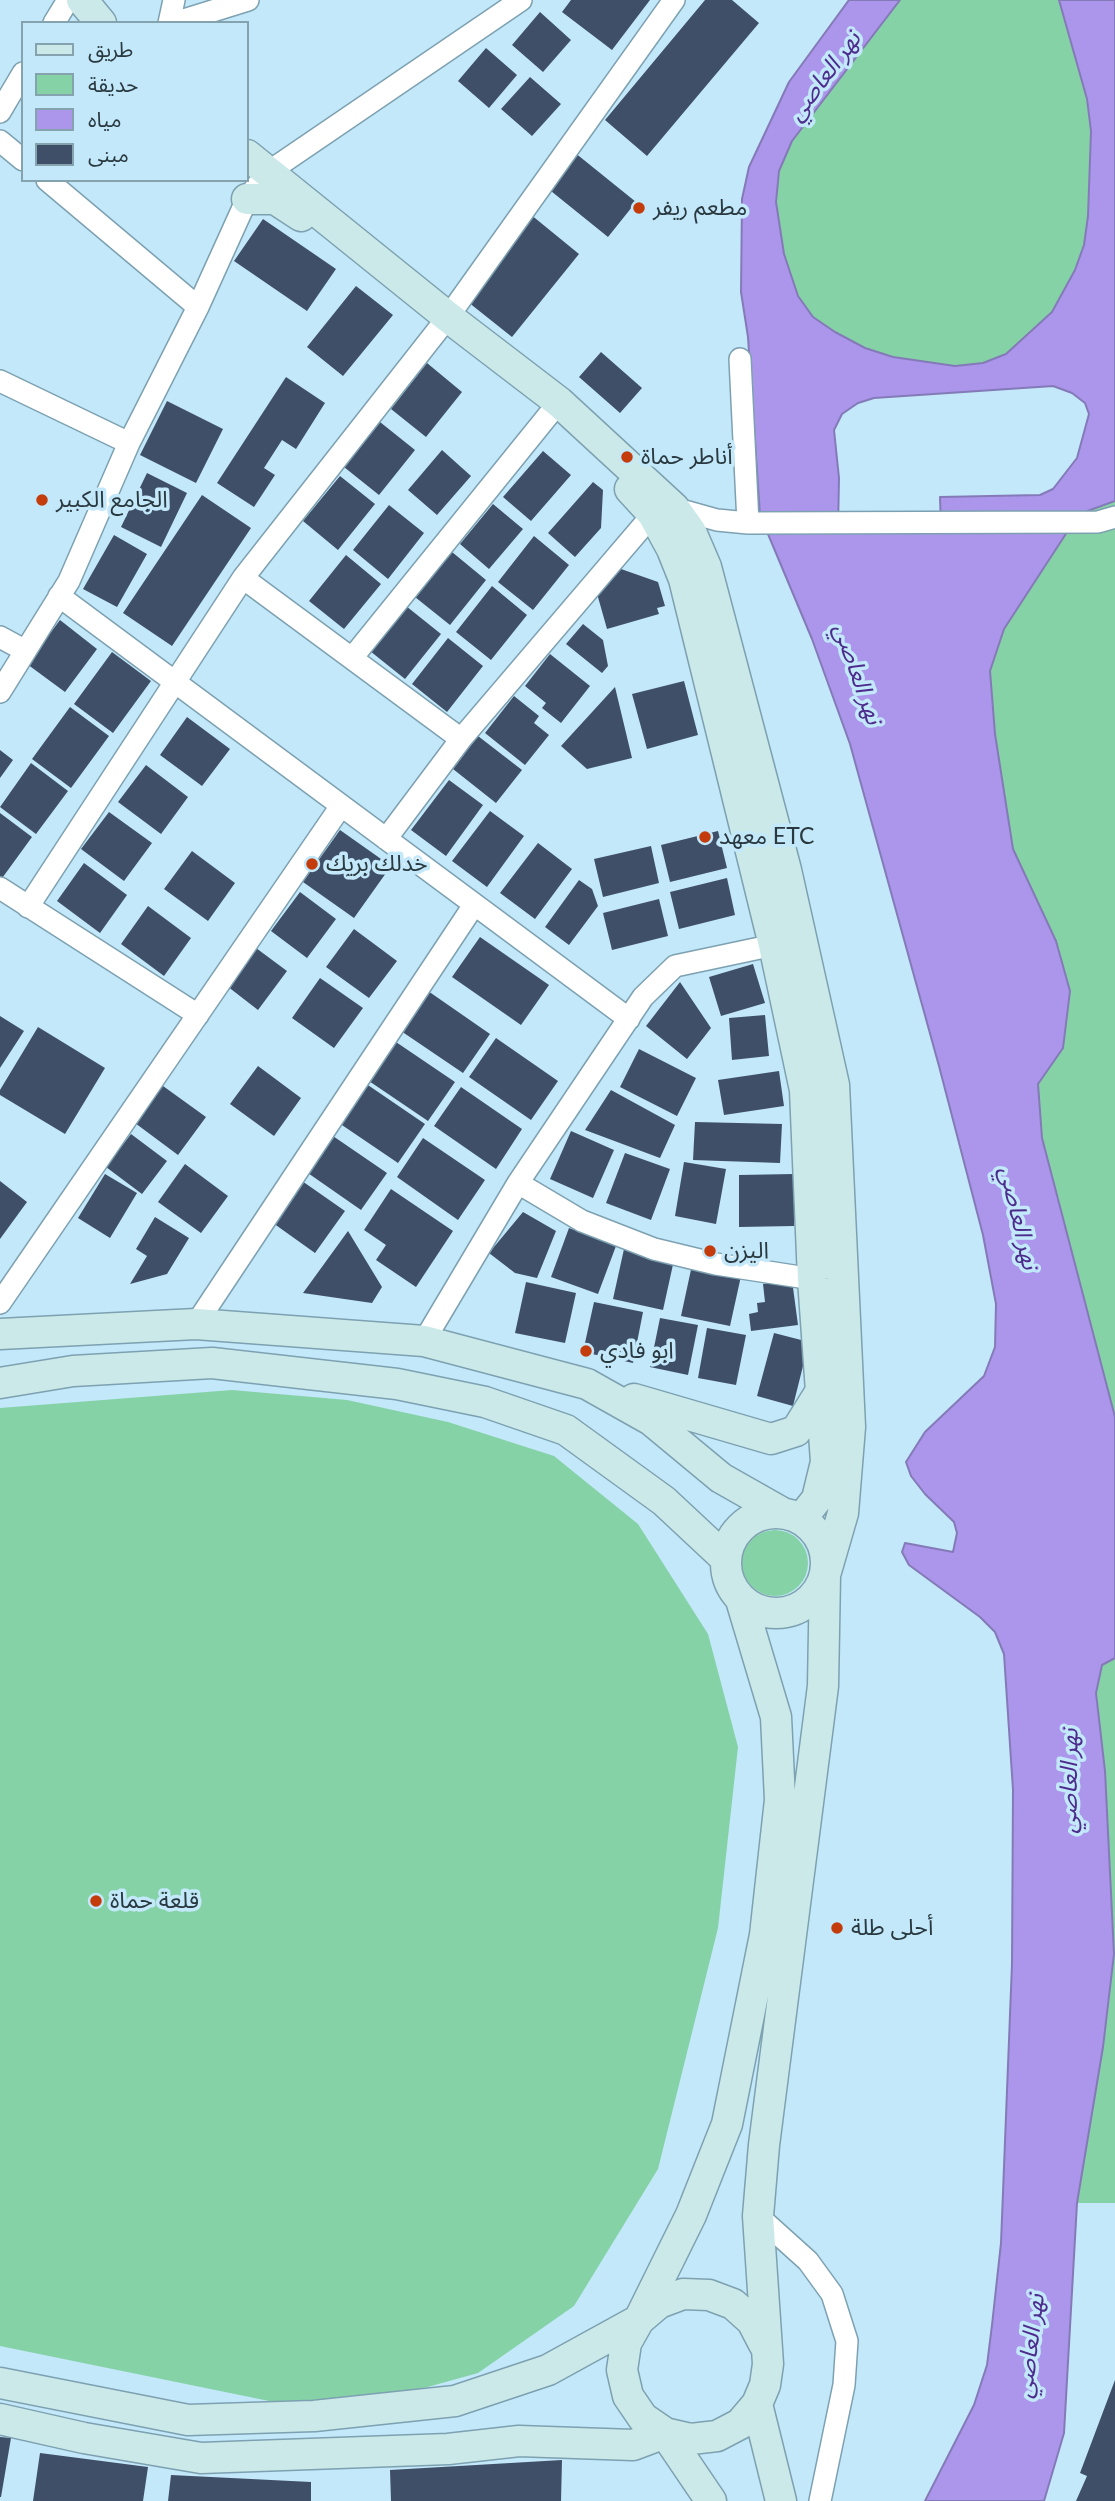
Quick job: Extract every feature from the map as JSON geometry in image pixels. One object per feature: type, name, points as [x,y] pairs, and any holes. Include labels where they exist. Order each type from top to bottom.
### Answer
[{"type":"main road","points":[[82,0],[99,21]]},
{"type":"main road","points":[[257,164],[443,322]]},
{"type":"main road","points":[[247,199],[275,199],[288,206],[443,322],[553,409],[663,511],[691,532],[706,567],[786,870],[834,1086],[850,1427],[843,1513],[825,1575],[812,1597],[790,1611],[773,1614],[756,1610],[741,1600]]},
{"type":"main road","points":[[587,1384],[651,1420],[721,1478],[791,1516],[811,1527],[821,1541],[826,1558],[824,1686],[764,2145],[758,2216],[764,2344],[768,2364],[765,2385],[757,2404],[740,2424],[717,2436],[691,2439],[665,2433],[643,2418],[628,2396],[622,2370],[626,2343],[691,2215],[727,2124],[765,1935],[780,1800],[776,1717],[741,1600],[726,1574],[725,1558],[734,1536],[750,1519],[791,1516],[817,1499],[826,1462],[813,1279],[805,1090],[774,945],[684,579],[672,549],[663,511]]},
{"type":"main road","points":[[0,1334],[196,1324],[424,1342],[587,1384],[732,1430],[771,1439],[796,1431],[821,1391]]},
{"type":"main road","points":[[0,1383],[73,1371],[212,1363],[397,1384],[485,1402],[566,1430],[664,1501],[725,1558]]},
{"type":"main road","points":[[0,2383],[188,2420],[314,2416],[455,2401],[548,2370],[639,2320],[659,2303],[683,2294],[709,2295],[733,2304],[752,2321],[764,2344]]},
{"type":"main road","points":[[757,2404],[781,2501]]},
{"type":"main road","points":[[0,2419],[84,2438],[201,2458],[434,2450],[519,2441],[633,2445],[665,2433]]},
{"type":"main road","points":[[665,2433],[711,2501]]},
{"type":"street","points":[[55,21],[68,0]]},
{"type":"street","points":[[172,21],[174,0]]},
{"type":"street","points":[[179,21],[248,0]]},
{"type":"street","points":[[0,692],[69,581],[128,443],[198,307],[247,199],[257,164],[521,0]]},
{"type":"street","points":[[29,907],[243,578],[443,322],[674,0]]},
{"type":"street","points":[[3,102],[21,76]]},
{"type":"street","points":[[0,141],[21,158]]},
{"type":"street","points":[[49,182],[198,307]]},
{"type":"street","points":[[740,359],[748,523]]},
{"type":"street","points":[[0,381],[128,443]]},
{"type":"street","points":[[352,658],[553,409]]},
{"type":"street","points":[[386,839],[461,739],[663,511],[748,523],[1107,519]]},
{"type":"street","points":[[243,578],[461,739]]},
{"type":"street","points":[[58,596],[629,1019]]},
{"type":"street","points":[[0,637],[24,650]]},
{"type":"street","points":[[0,1303],[341,806]]},
{"type":"street","points":[[0,888],[198,1015]]},
{"type":"street","points":[[196,1324],[474,905]]},
{"type":"street","points":[[424,1342],[518,1183],[643,997],[674,966],[774,945]]},
{"type":"street","points":[[518,1183],[582,1221],[654,1249],[716,1264],[813,1279]]},
{"type":"street","points":[[758,2216],[808,2261],[832,2294],[848,2341],[844,2385],[820,2501]]},
{"type":"green space","points":[[900,0],[1059,0],[1087,99],[1091,131],[1088,216],[1084,245],[1075,270],[1052,312],[1006,354],[983,363],[955,366],[893,357],[865,348],[835,332],[813,317],[798,296],[784,254],[776,202],[779,171],[792,141]]},
{"type":"green space","points":[[1115,501],[1115,1417],[1042,1138],[1038,1084],[1063,1048],[1056,941],[1013,849],[995,734],[990,671],[1004,629],[1071,526],[1082,513]]},
{"type":"green space","points":[[232,1390],[347,1400],[448,1422],[554,1456],[638,1524],[708,1634],[738,1747],[718,1928],[658,2169],[574,2306],[478,2373],[399,2395],[274,2402],[0,2346],[0,1408]]},
{"type":"green space","points":[[768,1530],[782,1530],[794,1535],[803,1544],[808,1563],[806,1576],[799,1587],[782,1596],[768,1596],[756,1591],[747,1582],[742,1570],[742,1556],[747,1544],[756,1535]]},
{"type":"green space","points":[[1115,1658],[1115,2203],[1077,2203],[1103,2047],[1114,1954],[1105,1771],[1096,1693],[1102,1665]]},
{"type":"water","name":"نهر العاصي","points":[[849,0],[900,0],[792,141],[779,171],[776,202],[784,254],[798,296],[813,317],[835,332],[865,348],[893,357],[955,366],[983,363],[1006,354],[1052,312],[1075,270],[1084,245],[1088,216],[1091,131],[1087,99],[1059,0],[1115,0],[1115,501],[1082,513],[1071,526],[1004,629],[990,671],[995,734],[1013,849],[1056,941],[1070,991],[1063,1048],[1038,1084],[1042,1138],[1115,1417],[1115,1658],[1102,1665],[1096,1693],[1105,1771],[1114,1954],[1103,2047],[1077,2203],[1064,2433],[1044,2501],[925,2501],[974,2405],[987,2365],[992,2325],[1001,2243],[1012,1964],[1013,1790],[1004,1654],[995,1632],[980,1617],[909,1565],[902,1552],[905,1543],[953,1552],[957,1533],[954,1522],[911,1476],[906,1462],[925,1432],[984,1376],[995,1347],[996,1304],[983,1235],[939,1066],[850,744],[812,639],[760,515],[748,337],[741,292],[742,199],[749,167],[789,82]],"holes":[[[1053,386],[1072,393],[1085,403],[1089,414],[1077,458],[1053,489],[1040,495],[940,497],[941,527],[838,530],[839,478],[834,430],[842,414],[858,403],[874,398]]]},
{"type":"building","points":[[571,0],[650,0],[612,50],[562,12]]},
{"type":"building","points":[[705,0],[732,0],[759,23],[647,156],[605,120]]},
{"type":"building","points":[[540,12],[571,40],[543,72],[512,45]]},
{"type":"building","points":[[486,48],[517,75],[489,108],[458,81]]},
{"type":"building","points":[[530,77],[561,104],[532,136],[501,109]]},
{"type":"building","points":[[574,152],[636,202],[608,237],[546,187]]},
{"type":"building","points":[[530,214],[579,254],[512,337],[463,298]]},
{"type":"building","points":[[263,219],[336,269],[307,311],[234,261]]},
{"type":"building","points":[[356,286],[393,315],[343,376],[307,347]]},
{"type":"building","points":[[601,352],[642,388],[620,413],[579,377]]},
{"type":"building","points":[[427,363],[462,392],[426,437],[391,409]]},
{"type":"building","points":[[286,377],[325,403],[296,449],[282,440],[264,468],[275,475],[254,507],[217,483]]},
{"type":"building","points":[[167,401],[223,429],[196,483],[140,455]]},
{"type":"building","points":[[380,422],[415,450],[379,495],[344,467]]},
{"type":"building","points":[[442,450],[471,476],[437,515],[408,490]]},
{"type":"building","points":[[543,451],[571,475],[531,521],[503,497]]},
{"type":"building","points":[[147,473],[187,493],[161,547],[121,527]]},
{"type":"building","points":[[340,476],[375,504],[338,550],[303,521]]},
{"type":"building","points":[[593,482],[603,490],[601,528],[575,557],[548,533]]},
{"type":"building","points":[[202,495],[251,528],[172,646],[123,613]]},
{"type":"building","points":[[493,504],[523,529],[489,569],[460,544]]},
{"type":"building","points":[[389,505],[424,533],[388,579],[353,550]]},
{"type":"building","points":[[114,535],[147,554],[117,607],[83,589]]},
{"type":"building","points":[[534,536],[569,565],[533,610],[498,582]]},
{"type":"building","points":[[452,552],[486,580],[450,625],[415,597]]},
{"type":"building","points":[[346,555],[381,584],[344,629],[309,601]]},
{"type":"building","points":[[621,569],[658,582],[665,606],[657,608],[659,614],[607,629],[596,590]]},
{"type":"building","points":[[492,586],[527,615],[491,660],[456,632]]},
{"type":"building","points":[[406,606],[441,634],[405,679],[370,651]]},
{"type":"building","points":[[60,620],[97,649],[65,692],[27,664]]},
{"type":"building","points":[[583,624],[603,640],[608,666],[602,673],[566,644]]},
{"type":"building","points":[[448,638],[483,666],[447,712],[412,684]]},
{"type":"building","points":[[112,652],[151,681],[113,733],[74,704]]},
{"type":"building","points":[[550,654],[590,686],[561,723],[542,708],[546,703],[525,686]]},
{"type":"building","points":[[684,681],[698,735],[647,749],[632,694]]},
{"type":"building","points":[[615,687],[632,758],[587,769],[561,746]]},
{"type":"building","points":[[514,696],[539,716],[534,723],[549,735],[525,765],[485,733]]},
{"type":"building","points":[[70,707],[109,736],[71,788],[32,759]]},
{"type":"building","points":[[187,717],[230,749],[202,786],[160,755]]},
{"type":"building","points":[[478,736],[522,770],[496,803],[453,769]]},
{"type":"building","points":[[0,750],[13,760],[0,778]]},
{"type":"building","points":[[31,763],[68,791],[36,834],[0,807]]},
{"type":"building","points":[[146,765],[188,797],[161,834],[118,802]]},
{"type":"building","points":[[449,780],[483,805],[446,856],[411,830]]},
{"type":"building","points":[[490,811],[524,836],[487,887],[452,861]]},
{"type":"building","points":[[109,812],[152,843],[124,881],[81,849]]},
{"type":"building","points":[[0,813],[32,837],[0,881]]},
{"type":"building","points":[[340,830],[391,866],[354,918],[303,882]]},
{"type":"building","points":[[718,831],[727,868],[670,882],[661,845]]},
{"type":"building","points":[[538,843],[572,869],[535,919],[500,893]]},
{"type":"building","points":[[651,846],[659,883],[603,897],[594,859]]},
{"type":"building","points":[[192,851],[235,883],[208,921],[164,889]]},
{"type":"building","points":[[84,863],[127,895],[100,933],[57,901]]},
{"type":"building","points":[[727,878],[735,915],[679,929],[670,892]]},
{"type":"building","points":[[579,880],[592,889],[598,906],[569,945],[545,927]]},
{"type":"building","points":[[300,892],[336,919],[307,958],[271,931]]},
{"type":"building","points":[[659,899],[668,936],[612,950],[603,913]]},
{"type":"building","points":[[148,906],[191,938],[164,976],[121,944]]},
{"type":"building","points":[[354,929],[397,961],[369,998],[326,967]]},
{"type":"building","points":[[480,937],[549,985],[521,1025],[452,977]]},
{"type":"building","points":[[256,948],[287,971],[258,1010],[227,986]]},
{"type":"building","points":[[753,964],[765,1003],[721,1016],[709,977]]},
{"type":"building","points":[[320,978],[363,1008],[334,1048],[292,1018]]},
{"type":"building","points":[[680,982],[711,1028],[687,1059],[646,1026]]},
{"type":"building","points":[[428,991],[490,1034],[463,1073],[401,1031]]},
{"type":"building","points":[[765,1015],[769,1056],[732,1060],[729,1018]]},
{"type":"building","points":[[0,1016],[24,1031],[0,1068]]},
{"type":"building","points":[[38,1027],[105,1068],[65,1134],[0,1095],[0,1090]]},
{"type":"building","points":[[496,1038],[558,1081],[531,1120],[469,1077]]},
{"type":"building","points":[[393,1040],[455,1082],[428,1121],[366,1079]]},
{"type":"building","points":[[639,1049],[696,1078],[677,1116],[620,1087]]},
{"type":"building","points":[[258,1066],[301,1098],[274,1136],[230,1104]]},
{"type":"building","points":[[779,1071],[784,1106],[724,1115],[718,1080]]},
{"type":"building","points":[[362,1081],[425,1124],[398,1163],[336,1121]]},
{"type":"building","points":[[163,1086],[206,1117],[178,1155],[135,1123]]},
{"type":"building","points":[[461,1087],[522,1129],[496,1169],[434,1126]]},
{"type":"building","points":[[611,1090],[675,1125],[660,1158],[585,1130]]},
{"type":"building","points":[[695,1122],[782,1124],[780,1163],[693,1160]]},
{"type":"building","points":[[571,1131],[614,1150],[593,1198],[550,1179]]},
{"type":"building","points":[[131,1134],[167,1161],[142,1194],[106,1167]]},
{"type":"building","points":[[330,1134],[387,1173],[361,1210],[305,1171]]},
{"type":"building","points":[[423,1138],[485,1180],[458,1220],[397,1177]]},
{"type":"building","points":[[625,1153],[670,1169],[651,1220],[606,1203]]},
{"type":"building","points":[[684,1162],[726,1169],[716,1224],[675,1216]]},
{"type":"building","points":[[185,1164],[228,1196],[201,1233],[158,1202]]},
{"type":"building","points":[[105,1174],[137,1193],[110,1238],[78,1218]]},
{"type":"building","points":[[794,1174],[794,1226],[739,1227],[739,1175]]},
{"type":"building","points":[[0,1181],[27,1202],[0,1239]]},
{"type":"building","points":[[302,1181],[345,1211],[315,1253],[273,1223]]},
{"type":"building","points":[[391,1189],[453,1231],[416,1287],[376,1260],[386,1245],[364,1230]]},
{"type":"building","points":[[523,1212],[556,1231],[537,1278],[515,1273],[489,1253]]},
{"type":"building","points":[[155,1217],[189,1238],[167,1274],[130,1284],[147,1256],[136,1249]]},
{"type":"building","points":[[569,1228],[616,1246],[598,1294],[551,1277]]},
{"type":"building","points":[[348,1231],[382,1287],[372,1303],[303,1293]]},
{"type":"building","points":[[624,1249],[674,1260],[663,1310],[613,1299]]},
{"type":"building","points":[[692,1265],[741,1276],[730,1326],[681,1316]]},
{"type":"building","points":[[792,1280],[798,1325],[751,1331],[749,1314],[758,1312],[757,1303],[765,1302],[763,1284]]},
{"type":"building","points":[[526,1282],[576,1293],[565,1343],[515,1333]]},
{"type":"building","points":[[594,1302],[643,1312],[633,1363],[583,1352]]},
{"type":"building","points":[[660,1318],[698,1325],[688,1375],[650,1367]]},
{"type":"building","points":[[707,1328],[746,1335],[736,1385],[698,1378]]},
{"type":"building","points":[[774,1333],[809,1342],[793,1406],[757,1396]]},
{"type":"building","points":[[1115,2380],[1115,2501],[1076,2501],[1087,2476],[1080,2473]]},
{"type":"building","points":[[0,2437],[11,2438],[1,2497],[0,2497]]},
{"type":"building","points":[[40,2453],[148,2467],[143,2501],[33,2501]]},
{"type":"building","points":[[562,2460],[561,2501],[391,2501],[390,2470]]},
{"type":"building","points":[[171,2475],[311,2482],[311,2501],[168,2501]]},
{"type":"place","name":"مطعم ريفر","points":[[639,208]]},
{"type":"place","name":"أناطر حماة","points":[[627,457]]},
{"type":"place","name":"الجامع الكبير","points":[[42,500]]},
{"type":"place","name":"معهد ETC","points":[[705,837]]},
{"type":"place","name":"خدلك بريك","points":[[312,864]]},
{"type":"place","name":"اليزن","points":[[710,1251]]},
{"type":"place","name":"ابو فادي","points":[[586,1351]]},
{"type":"place","name":"قلعة حماة","points":[[96,1901]]},
{"type":"place","name":"أحلى طلة","points":[[837,1928]]}]
